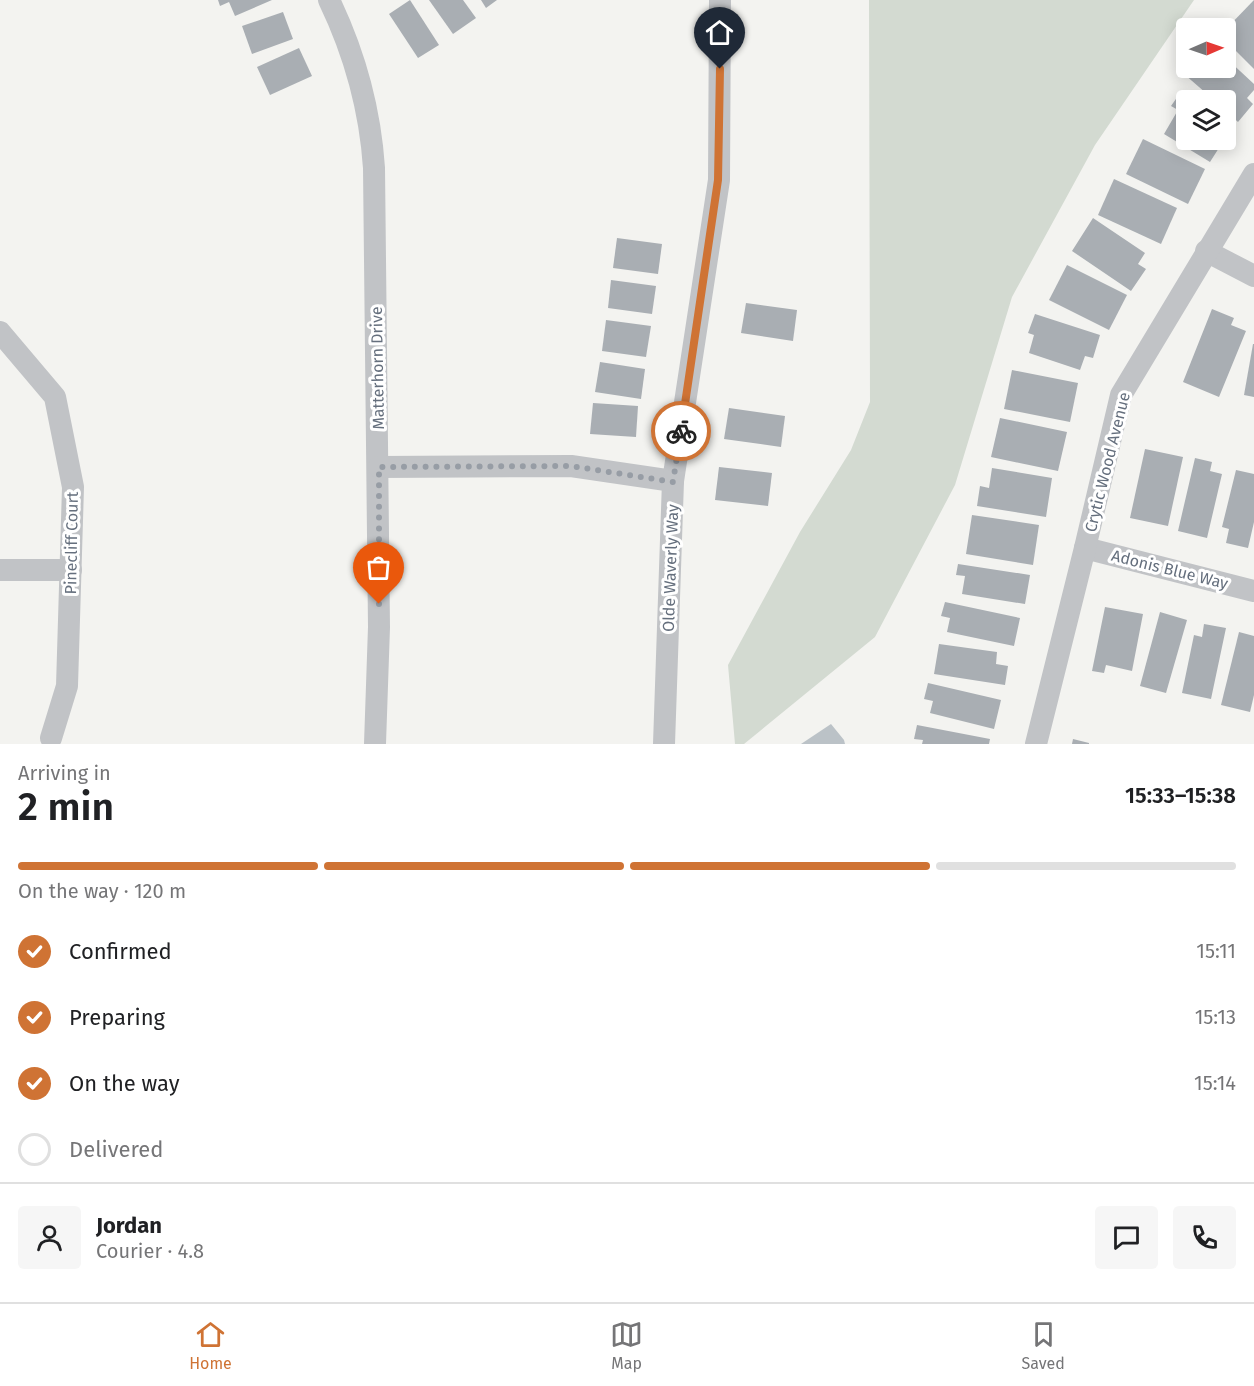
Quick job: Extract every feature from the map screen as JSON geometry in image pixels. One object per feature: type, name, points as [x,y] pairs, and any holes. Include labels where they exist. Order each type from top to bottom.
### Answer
[{"type":"street","name":"Olde Waverly Way","points":[[664,744],[673,482],[718,180],[720,0]]},
{"type":"street","name":"Matterhorn Drive","points":[[331,1],[358,73],[373,145],[379,467],[379,627],[375,744]]},
{"type":"street","name":"Crytic Wood Avenue","points":[[1036,744],[1120,395],[1254,174]]},
{"type":"street","points":[[1206,251],[1254,276]]},
{"type":"street","name":"Pinecliff Court","points":[[0,332],[55,397],[73,487],[67,686],[51,738]]},
{"type":"street","points":[[379,467],[571,466],[673,482]]},
{"type":"street","name":"Adonis Blue Way","points":[[1085,548],[1254,591]]},
{"type":"street","points":[[0,570],[71,570]]},
{"type":"shaded area","points":[[869,0],[1194,0],[1182,18],[1176,18],[1176,26],[1095,145],[1012,297],[955,485],[875,637],[744,744],[735,744],[728,665],[800,532],[851,450],[870,402]]},
{"type":"shaded area","points":[[831,724],[845,744],[801,744]]},
{"type":"building","points":[[218,0],[272,0],[235,16],[229,2],[220,6]]},
{"type":"building","points":[[410,0],[439,45],[418,58],[389,14]]},
{"type":"building","points":[[429,0],[463,0],[476,18],[453,34]]},
{"type":"building","points":[[481,0],[497,0],[486,8]]},
{"type":"building","points":[[1254,0],[1254,69],[1236,51],[1236,19]]},
{"type":"building","points":[[283,12],[293,39],[252,54],[242,26]]},
{"type":"building","points":[[299,48],[312,76],[270,95],[257,67]]},
{"type":"building","points":[[1236,67],[1254,84],[1254,90],[1247,98],[1253,104],[1238,122],[1236,120],[1236,90],[1202,90],[1189,78],[1236,78]]},
{"type":"building","points":[[1176,99],[1176,109],[1171,106]]},
{"type":"building","points":[[1176,113],[1176,141],[1164,134]]},
{"type":"building","points":[[1143,139],[1205,169],[1188,204],[1126,174]]},
{"type":"building","points":[[1190,150],[1218,150],[1210,162]]},
{"type":"building","points":[[1114,179],[1177,208],[1161,244],[1098,215]]},
{"type":"building","points":[[1093,218],[1145,253],[1138,264],[1146,269],[1131,291],[1072,251]]},
{"type":"building","points":[[617,238],[662,244],[658,274],[613,268]]},
{"type":"building","points":[[1067,265],[1127,295],[1109,330],[1049,300]]},
{"type":"building","points":[[611,280],[656,286],[652,314],[608,308]]},
{"type":"building","points":[[746,303],[797,310],[793,341],[741,333]]},
{"type":"building","points":[[1212,309],[1234,318],[1231,325],[1246,331],[1219,397],[1183,382]]},
{"type":"building","points":[[1035,314],[1100,335],[1093,358],[1085,356],[1080,370],[1029,353],[1034,335],[1028,333]]},
{"type":"building","points":[[606,320],[651,326],[646,357],[602,351]]},
{"type":"building","points":[[1254,344],[1254,397],[1244,395]]},
{"type":"building","points":[[600,362],[645,369],[641,399],[595,392]]},
{"type":"building","points":[[1012,370],[1078,383],[1070,422],[1004,409]]},
{"type":"building","points":[[593,403],[638,406],[636,437],[590,434]]},
{"type":"building","points":[[729,408],[785,416],[781,447],[724,439]]},
{"type":"building","points":[[1000,418],[1067,432],[1058,471],[991,457]]},
{"type":"building","points":[[1145,449],[1183,457],[1168,526],[1130,518]]},
{"type":"building","points":[[1195,458],[1212,462],[1210,471],[1222,474],[1207,538],[1178,531]]},
{"type":"building","points":[[719,467],[772,473],[768,506],[715,500]]},
{"type":"building","points":[[992,468],[1052,478],[1046,517],[977,506],[980,486],[989,488]]},
{"type":"building","points":[[1236,470],[1254,474],[1254,522],[1248,548],[1226,543],[1229,529],[1222,527]]},
{"type":"building","points":[[972,515],[1039,525],[1033,565],[966,554]]},
{"type":"building","points":[[958,564],[1030,575],[1025,604],[962,594],[965,576],[956,575]]},
{"type":"building","points":[[945,602],[1020,618],[1014,646],[947,632],[950,618],[941,616]]},
{"type":"building","points":[[1105,607],[1143,614],[1132,671],[1106,665],[1104,673],[1092,671]]},
{"type":"building","points":[[1160,612],[1187,620],[1166,693],[1140,686]]},
{"type":"building","points":[[1204,624],[1226,628],[1211,699],[1182,693],[1194,635],[1202,637]]},
{"type":"building","points":[[1239,632],[1254,636],[1254,695],[1250,712],[1221,705]]},
{"type":"building","points":[[939,644],[997,652],[996,664],[1008,666],[1005,685],[934,674]]},
{"type":"building","points":[[928,683],[1001,700],[994,729],[930,713],[933,701],[924,699]]},
{"type":"building","points":[[917,725],[990,739],[989,744],[922,744],[923,740],[914,739]]},
{"type":"building","points":[[1073,739],[1089,743],[1089,744],[1072,744]]},
{"type":"way so far","points":[[379,604],[379,467],[571,466],[673,482],[681,431]]},
{"type":"route","points":[[681,431],[718,180],[720,69]]}]
